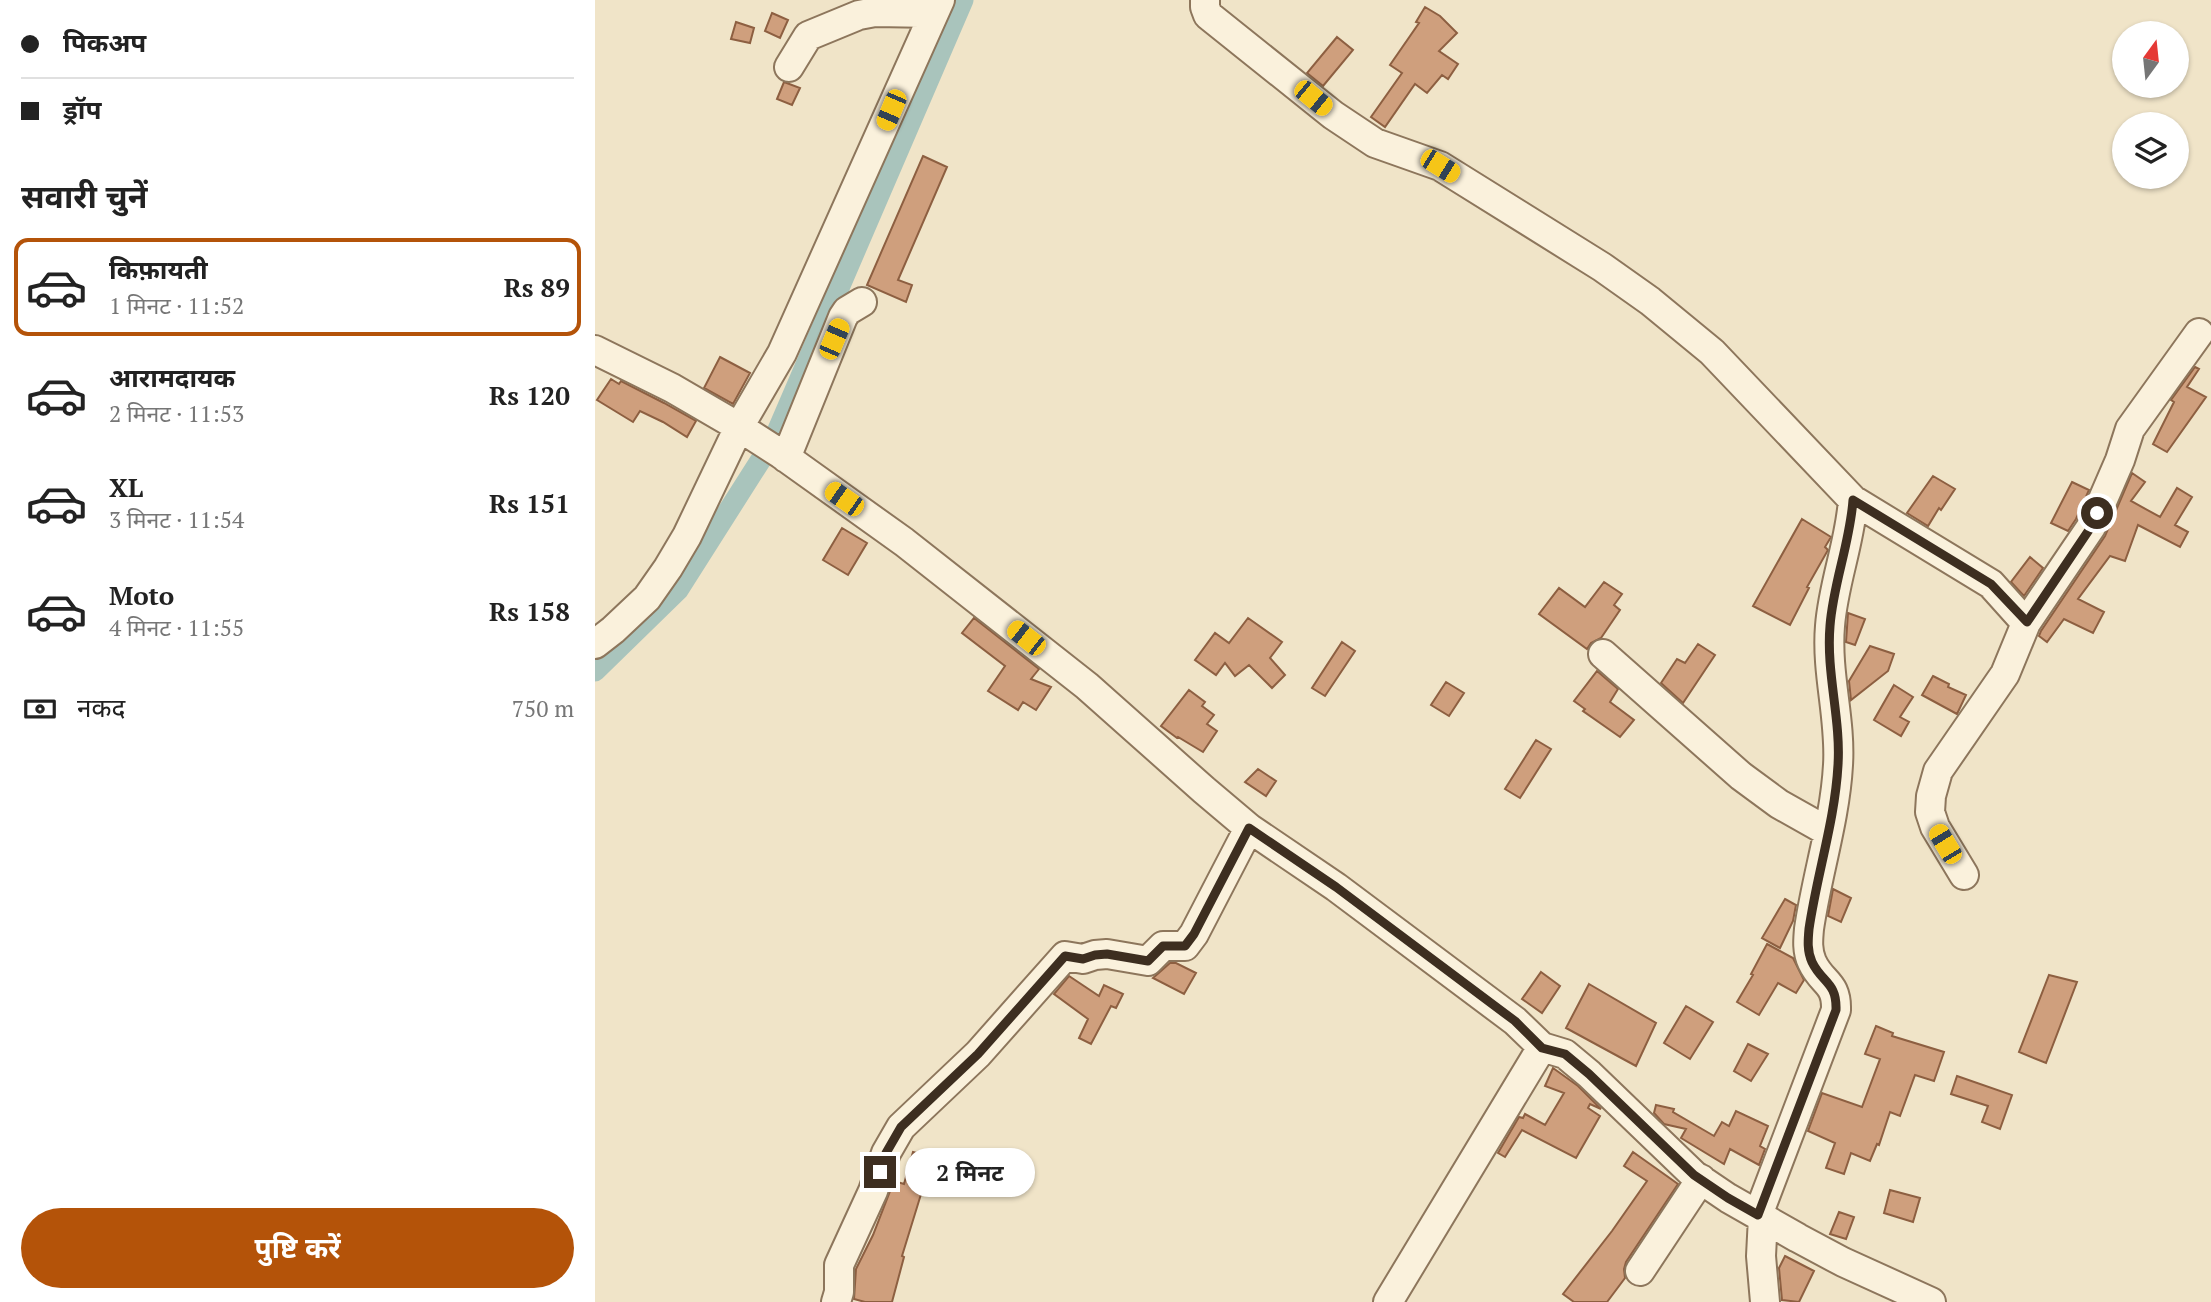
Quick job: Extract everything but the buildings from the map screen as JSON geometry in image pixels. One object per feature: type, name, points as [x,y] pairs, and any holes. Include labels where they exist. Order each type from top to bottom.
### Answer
[{"type":"street","points":[[1205,0],[1209,15],[1333,115],[1375,143],[1440,166],[1602,267],[1650,301],[1712,352],[1853,500],[1991,584],[2027,622]]},
{"type":"street","points":[[595,643],[647,598],[668,568],[747,433],[937,7],[859,15],[808,36],[789,67]]},
{"type":"street","points":[[783,456],[843,317],[847,311],[862,302]]},
{"type":"street","points":[[1964,876],[1935,827],[1930,812],[1934,782],[1950,751],[2004,674],[2027,622],[2091,527],[2120,460],[2130,429],[2199,333]]},
{"type":"street","points":[[595,350],[672,388],[747,433],[904,542],[1087,686],[1249,828],[1336,887],[1515,1021],[1542,1048],[1565,1054],[1701,1179],[1760,1216],[1843,1262],[1931,1302]]},
{"type":"street","points":[[1765,1302],[1760,1216],[1836,1010],[1833,989],[1812,962],[1808,950],[1813,898],[1836,791],[1839,748],[1829,667],[1830,622],[1851,523],[1853,500]]},
{"type":"street","points":[[1603,654],[1741,776],[1779,804],[1827,831]]},
{"type":"street","points":[[836,1302],[839,1292],[839,1265],[873,1191],[886,1153],[901,1127],[978,1054],[1065,956],[1083,959],[1107,954],[1148,961],[1163,946],[1185,946],[1194,934],[1249,828]]},
{"type":"street","points":[[1388,1302],[1542,1048]]},
{"type":"street","points":[[1640,1271],[1701,1179]]},
{"type":"waterway","points":[[595,671],[678,590],[774,439],[963,0]]},
{"type":"route","points":[[880,1172],[886,1153],[901,1127],[978,1054],[1065,956],[1083,959],[1107,954],[1148,961],[1163,946],[1185,946],[1194,934],[1249,828],[1336,887],[1515,1021],[1542,1048],[1565,1054],[1694,1175],[1758,1215],[1836,1010],[1833,989],[1812,962],[1808,950],[1813,898],[1836,791],[1839,748],[1828,648],[1830,622],[1851,523],[1853,500],[1991,584],[2027,622],[2091,527],[2097,513]]}]
